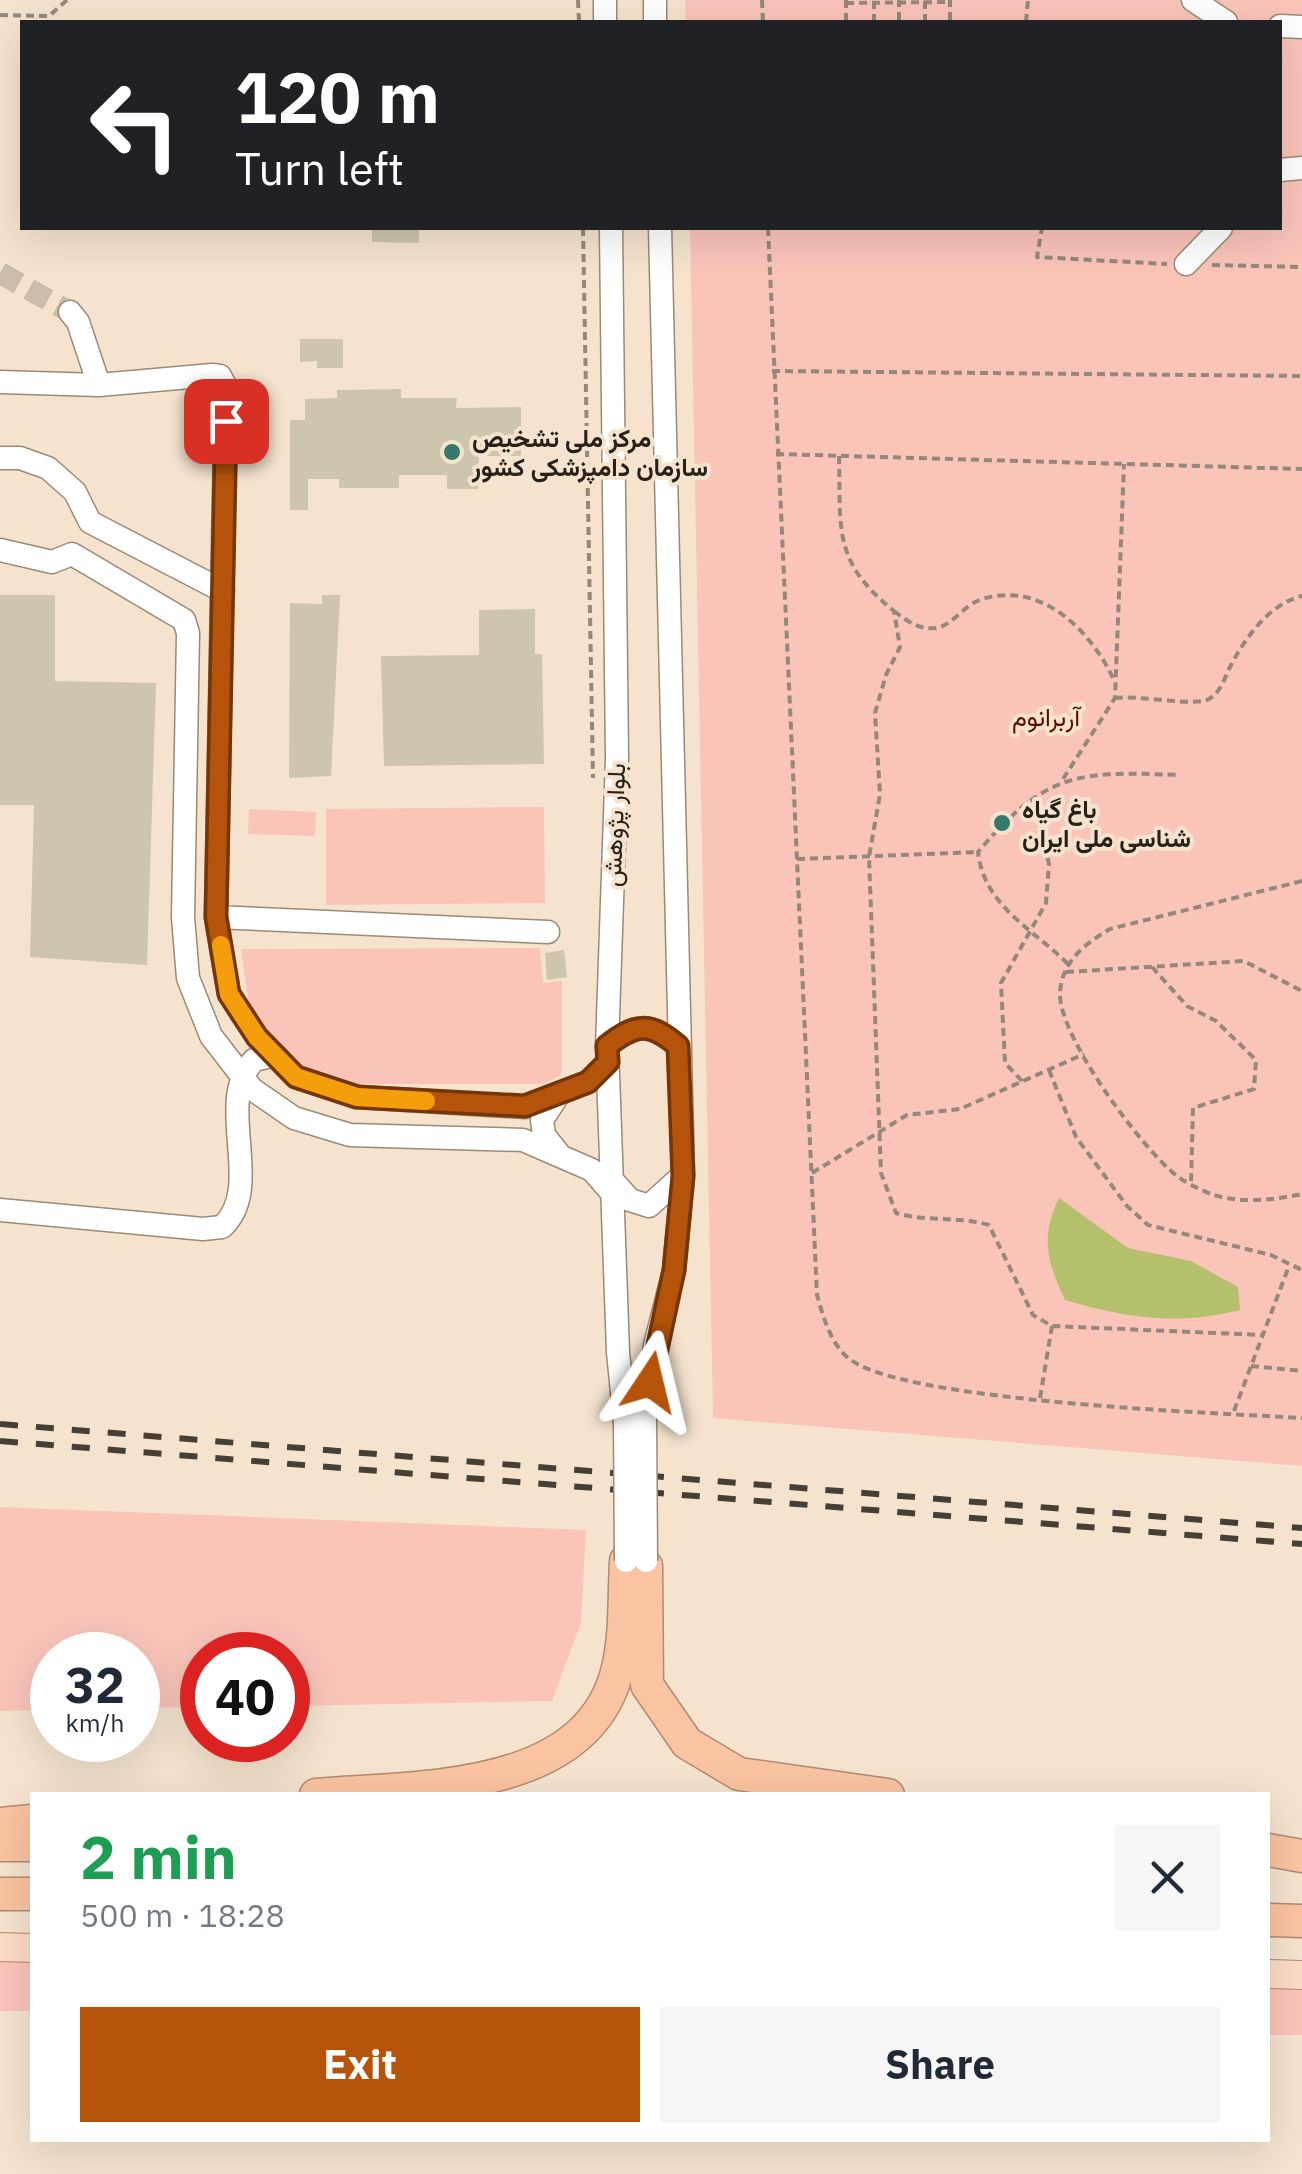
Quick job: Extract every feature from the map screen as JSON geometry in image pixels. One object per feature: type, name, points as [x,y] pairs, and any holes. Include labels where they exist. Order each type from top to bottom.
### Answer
[{"type":"highway","points":[[349,1792],[491,1779],[534,1764],[568,1744],[594,1715],[618,1670],[636,1561]]},
{"type":"highway","points":[[636,1561],[647,1685],[686,1743],[739,1774],[867,1792]]},
{"type":"highway","points":[[0,1824],[30,1821]]},
{"type":"highway","points":[[0,1845],[30,1845]]},
{"type":"highway","points":[[1270,1850],[1302,1856]]},
{"type":"highway","points":[[1270,1866],[1302,1866]]},
{"type":"highway","points":[[0,1894],[30,1894]]},
{"type":"highway","points":[[1270,1920],[1302,1921]]},
{"type":"main road","points":[[0,1947],[30,1948]]},
{"type":"main road","points":[[1270,1974],[1302,1974]]},
{"type":"street","points":[[1193,0],[1223,20]]},
{"type":"street","name":"بلوار پژوهش","points":[[611,230],[617,758],[608,1054],[618,1352],[635,1420]]},
{"type":"street","points":[[636,1561],[635,1420],[674,1270],[683,1176],[660,230]]},
{"type":"street","points":[[1186,264],[1219,230]]},
{"type":"street","points":[[70,312],[78,322],[99,385]]},
{"type":"street","points":[[0,382],[99,385],[220,376],[226,387],[216,917],[229,994],[254,1033],[296,1077],[357,1097],[525,1106],[588,1082],[628,1029],[642,1025],[657,1028],[678,1046]]},
{"type":"street","points":[[0,458],[20,458],[48,468],[75,492],[90,522],[222,592]]},
{"type":"street","points":[[0,550],[52,562],[72,554],[184,620],[188,633],[182,916],[188,978],[211,1036],[252,1089],[294,1118],[350,1135],[523,1140],[592,1170],[630,1200],[649,1206],[683,1176]]},
{"type":"street","points":[[216,917],[548,932]]},
{"type":"street","points":[[223,1051],[241,1049],[251,1042],[254,1033]]},
{"type":"street","points":[[0,1210],[203,1229],[222,1226],[238,1204],[238,1109],[244,1078],[254,1060],[274,1055]]},
{"type":"street","points":[[559,1094],[542,1120],[544,1136],[560,1157]]},
{"type":"path","points":[[0,15],[49,16],[67,0]]},
{"type":"path","points":[[846,2],[950,1]]},
{"type":"path","points":[[583,230],[594,782]]},
{"type":"path","points":[[768,230],[817,1295],[826,1326],[847,1358],[896,1379],[958,1392],[1302,1418]]},
{"type":"path","points":[[1042,230],[1037,257],[1302,267]]},
{"type":"path","points":[[772,371],[1302,376]]},
{"type":"path","points":[[776,454],[1302,469]]},
{"type":"path","points":[[840,456],[847,564],[870,592],[924,628],[940,628],[976,600],[997,596],[1048,605],[1074,621],[1090,638],[1116,682]]},
{"type":"path","points":[[796,859],[978,852],[1026,802],[1061,780],[1115,698],[1124,464]]},
{"type":"path","points":[[1115,698],[1148,696],[1186,704],[1206,702],[1218,692],[1248,637],[1270,614],[1302,596]]},
{"type":"path","points":[[894,611],[900,647],[875,712],[880,794],[869,856],[881,1173],[896,1213],[920,1220],[969,1219],[989,1225],[1034,1315],[1052,1326],[1263,1335]]},
{"type":"path","points":[[1061,780],[1130,773],[1179,775]]},
{"type":"path","points":[[1022,1082],[1006,1063],[1001,983],[1046,904],[1048,864],[1040,826],[1026,802]]},
{"type":"path","points":[[978,852],[980,878],[997,904],[1034,930],[1068,964]]},
{"type":"path","points":[[1302,881],[1110,929],[1083,945],[1068,964],[1060,992],[1063,1014],[1084,1054],[1157,1156],[1190,1184],[1244,1201],[1302,1194]]},
{"type":"path","points":[[1066,972],[1244,961],[1302,991]]},
{"type":"path","points":[[1152,967],[1188,1006],[1216,1021],[1256,1060],[1254,1089],[1193,1108],[1190,1184]]},
{"type":"path","points":[[811,1173],[907,1115],[960,1109],[1084,1054]]},
{"type":"path","points":[[1048,1070],[1076,1137],[1126,1206],[1148,1225],[1270,1254],[1302,1270]]},
{"type":"path","points":[[1233,1414],[1289,1266]]},
{"type":"path","points":[[1040,1398],[1052,1326]]},
{"type":"path","points":[[1251,1366],[1302,1371]]},
{"type":"green space","name":"باغ گیاه‌ شناسی ملی ایران","points":[[685,0],[1302,0],[1302,1466],[713,1418],[690,230],[1282,230],[1282,20],[686,20]]},
{"type":"green space","points":[[544,807],[545,903],[326,905],[326,809]]},
{"type":"green space","points":[[249,809],[316,812],[315,836],[248,834]]},
{"type":"green space","points":[[540,948],[543,983],[562,981],[562,1070],[560,1076],[542,1084],[349,1084],[311,1074],[262,1029],[249,1006],[241,949]]},
{"type":"green space","points":[[0,1507],[586,1530],[581,1623],[552,1701],[310,1706],[310,1632],[180,1632],[180,1707],[160,1708],[160,1632],[30,1632],[30,1710],[0,1711]]},
{"type":"green space","points":[[0,1958],[30,1958],[30,2011],[0,2011]]},
{"type":"green space","points":[[1270,1986],[1302,1987],[1302,2035],[1270,2035]]},
{"type":"shaded area","points":[[1059,1198],[1128,1248],[1191,1261],[1238,1287],[1240,1310],[1195,1318],[1152,1318],[1065,1300],[1048,1249],[1049,1225]]},
{"type":"building","points":[[372,230],[419,230],[419,243],[372,242]]},
{"type":"building","points":[[300,339],[343,339],[343,368],[317,368],[317,361],[300,362]]},
{"type":"building","name":"مرکز ملی تشخیص سازمان دامپزشکی کشور","points":[[401,389],[401,398],[457,398],[456,408],[521,407],[521,456],[479,456],[478,489],[447,489],[447,475],[399,475],[399,488],[339,488],[339,479],[308,479],[308,510],[290,510],[290,420],[305,420],[305,399],[337,398],[337,390]]},
{"type":"building","points":[[0,595],[55,595],[55,681],[156,683],[147,965],[30,957],[34,805],[0,805]]},
{"type":"building","points":[[322,595],[340,595],[331,776],[289,778],[290,603],[322,604]]},
{"type":"building","points":[[535,609],[535,654],[542,654],[544,764],[384,766],[381,656],[479,655],[479,610]]},
{"type":"building","points":[[564,950],[567,977],[547,980],[545,953]]},
{"type":"tunnel","points":[[0,273],[70,312]]},
{"type":"railway","points":[[0,1424],[1302,1528]]},
{"type":"railway","points":[[0,1441],[1302,1544]]},
{"type":"slow traffic","points":[[221,945],[229,994],[257,1037],[296,1077],[357,1097],[426,1101]]},
{"type":"place","name":"مرکز ملی تشخیص سازمان دامپزشکی کشور","points":[[452,452]]},
{"type":"place","name":"باغ گیاه‌ شناسی ملی ایران","points":[[1002,823]]},
{"type":"route","points":[[226,421],[216,917],[229,994],[257,1037],[296,1077],[357,1097],[525,1106],[588,1082],[608,1062],[607,1046],[628,1029],[642,1025],[657,1028],[678,1046],[683,1176],[674,1270],[650,1382]]},
{"type":"park label","name":"آربرانوم","points":[[1046,717]]}]
